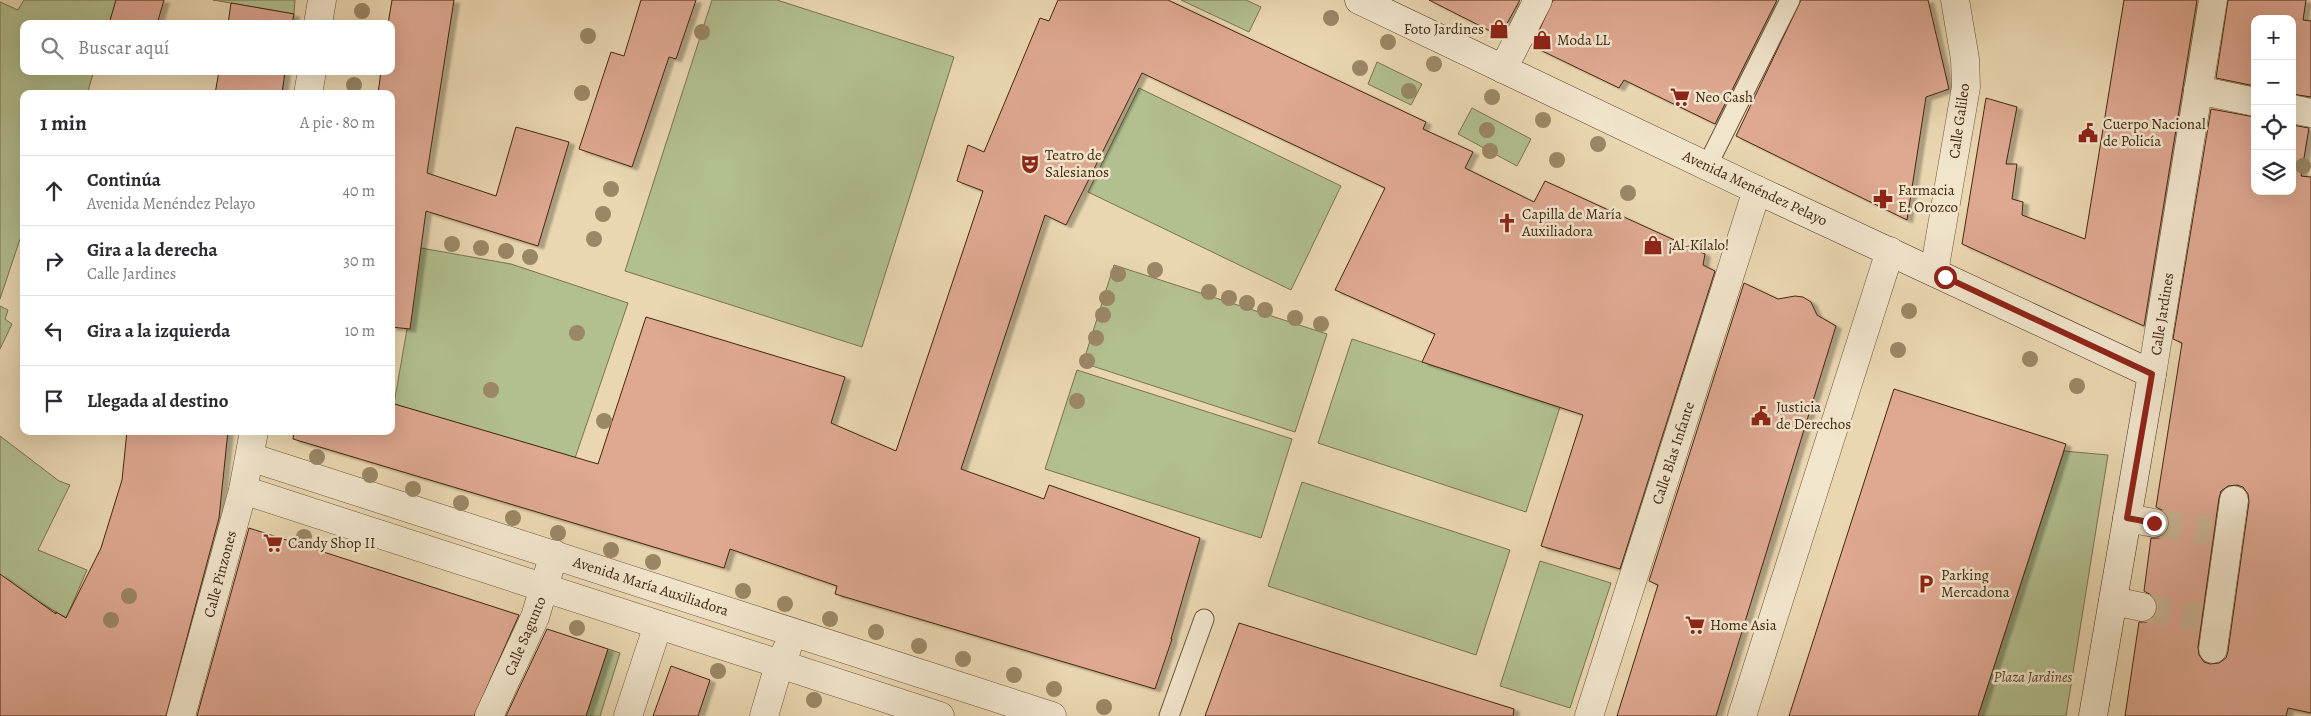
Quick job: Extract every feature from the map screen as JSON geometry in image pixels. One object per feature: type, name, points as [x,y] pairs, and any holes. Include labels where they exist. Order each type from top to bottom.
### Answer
[{"type":"street","points":[[319,20],[322,0]]},
{"type":"street","points":[[1503,69],[1538,0]]},
{"type":"street","name":"Calle Galileo","points":[[1934,272],[1966,88],[1965,59],[1955,0]]},
{"type":"street","name":"Calle Jardines","points":[[2094,716],[2213,0]]},
{"type":"street","name":"Avenida Menéndez Pelayo","points":[[1362,1],[1757,190],[2152,374]]},
{"type":"street","points":[[309,90],[311,75]]},
{"type":"street","points":[[2198,90],[2251,101]]},
{"type":"street","points":[[2296,110],[2311,113]]},
{"type":"street","name":"Calle Blas Infante","points":[[1589,716],[1757,190]]},
{"type":"street","points":[[1742,716],[1890,251]]},
{"type":"street","name":"Calle Pinzones","points":[[181,716],[243,490],[252,444]]},
{"type":"street","name":"Avenida María Auxiliadora","points":[[252,444],[554,554],[1052,716]]},
{"type":"street","points":[[243,490],[940,716]]},
{"type":"street","points":[[2213,649],[2208,620],[2221,533],[2234,500]]},
{"type":"street","points":[[2127,518],[2154,523]]},
{"type":"street","name":"Calle Sagunto","points":[[489,716],[535,617],[546,587],[554,554]]},
{"type":"street","points":[[2113,601],[2142,607]]},
{"type":"street","points":[[628,716],[658,624]]},
{"type":"street","points":[[764,716],[779,665],[787,649],[792,643],[802,639],[819,640]]},
{"type":"lane","points":[[1707,166],[1790,0]]},
{"type":"lane","points":[[1169,716],[1204,619]]},
{"type":"green space","points":[[24,0],[116,0],[110,20],[20,20],[20,75],[93,75],[88,90],[20,90],[20,239],[0,299],[0,2],[18,10]]},
{"type":"green space","points":[[213,0],[295,0],[294,14]]},
{"type":"green space","points":[[712,0],[777,0],[954,57],[862,347],[625,271]]},
{"type":"green space","points":[[1181,0],[1246,0],[1261,7],[1249,32]]},
{"type":"green space","points":[[1377,62],[1422,84],[1411,105],[1368,84]]},
{"type":"green space","points":[[1139,88],[1341,186],[1291,290],[1088,192]]},
{"type":"green space","points":[[1472,108],[1531,139],[1517,166],[1458,134]]},
{"type":"green space","points":[[421,248],[511,264],[628,303],[575,458],[395,404]]},
{"type":"green space","points":[[1114,265],[1327,334],[1295,432],[1083,363]]},
{"type":"green space","points":[[0,306],[8,310],[5,319],[12,324],[0,349]]},
{"type":"green space","points":[[1352,339],[1560,407],[1526,512],[1318,443]]},
{"type":"green space","points":[[1077,370],[1292,439],[1261,538],[1045,469]]},
{"type":"green space","points":[[0,436],[59,481],[70,485],[38,550],[87,570],[66,618],[31,597],[0,592]]},
{"type":"green space","name":"Plaza Jardines","points":[[2064,451],[2108,455],[2066,716],[1978,716]]},
{"type":"green space","points":[[1302,482],[1510,550],[1476,655],[1268,586]]},
{"type":"green space","points":[[1540,561],[1611,583],[1570,708],[1500,686]]},
{"type":"green space","points":[[608,649],[620,653],[600,716],[586,716]]},
{"type":"building","points":[[116,0],[164,0],[158,20],[110,20]]},
{"type":"building","points":[[392,0],[454,0],[427,173],[496,196],[516,127],[569,142],[538,246],[426,211],[410,329],[395,327],[395,90],[379,90],[380,75],[395,75],[395,20],[389,20]]},
{"type":"building","points":[[641,0],[696,0],[676,59],[669,57],[632,167],[579,149],[611,52],[624,56]]},
{"type":"building","points":[[1058,0],[1168,0],[1426,122],[1423,129],[1473,152],[1465,168],[1534,202],[1545,181],[1705,254],[1703,265],[1715,271],[1620,569],[1541,546],[1583,415],[1422,362],[1435,334],[1335,290],[1385,188],[1142,73],[1066,225],[1045,215],[961,469],[1044,499],[1049,485],[1200,538],[1172,639],[1155,689],[835,594],[837,586],[730,549],[724,568],[293,439],[294,435],[395,435],[395,404],[598,464],[646,317],[845,377],[831,423],[896,451],[983,191],[957,181],[968,145],[984,152],[1040,18],[1049,21]]},
{"type":"building","points":[[1429,0],[1520,0],[1500,36]]},
{"type":"building","points":[[1553,0],[1777,0],[1715,124],[1624,80],[1619,88],[1532,46]]},
{"type":"building","points":[[1801,0],[1928,0],[1949,89],[1926,97],[1907,220],[1736,136]]},
{"type":"building","points":[[2124,0],[2197,0],[2144,326],[1962,244],[1986,98],[2017,107],[2006,164],[2017,164],[2012,199],[2023,202],[2022,215],[2085,239]]},
{"type":"building","points":[[2228,0],[2306,0],[2303,20],[2311,21],[2311,97],[2296,95],[2296,15],[2251,15],[2251,85],[2216,78]]},
{"type":"building","points":[[231,3],[294,14],[293,20],[229,20]]},
{"type":"building","points":[[218,75],[284,75],[283,90],[216,90]]},
{"type":"building","points":[[2211,109],[2251,116],[2251,195],[2296,195],[2296,126],[2309,128],[2301,176],[2311,177],[2311,713],[2288,708],[2286,716],[2125,716],[2139,622],[2147,622],[2153,618],[2157,610],[2157,602],[2153,596],[2144,591],[2151,538],[2159,538],[2166,533],[2169,525],[2169,518],[2164,511],[2156,507],[2182,343],[2173,339]],"holes":[[[2237,485],[2243,487],[2248,494],[2249,502],[2228,651],[2226,658],[2219,663],[2210,664],[2204,662],[2199,655],[2198,647],[2219,498],[2221,491],[2228,486]]]},
{"type":"building","points":[[1744,283],[1778,299],[1795,296],[1803,297],[1811,302],[1817,315],[1836,326],[1716,716],[1617,716],[1658,585],[1649,581]]},
{"type":"building","name":"Parking Mercadona","points":[[1894,389],[2066,444],[1978,716],[1789,716]]},
{"type":"building","points":[[127,435],[228,435],[219,518],[166,716],[0,716],[0,574],[56,614],[56,612],[66,618],[101,548],[122,480]]},
{"type":"building","points":[[249,528],[519,615],[474,716],[197,716]]},
{"type":"building","points":[[1239,623],[1514,709],[1513,716],[1205,716]]},
{"type":"building","points":[[547,629],[608,649],[586,716],[506,716]]},
{"type":"building","points":[[671,666],[710,680],[698,716],[653,716]]},
{"type":"tunnel","points":[[2154,523],[2211,531]]},
{"type":"tunnel","points":[[2142,607],[2199,618]]},
{"type":"place","name":"Foto Jardines","points":[[1499,29]]},
{"type":"place","name":"Moda LL","points":[[1542,40]]},
{"type":"place","name":"Neo Cash","points":[[1680,97]]},
{"type":"place","name":"Cuerpo Nacional de Policía","points":[[2088,133]]},
{"type":"place","name":"Teatro de Salesianos","points":[[1030,164]]},
{"type":"place","name":"Farmacia E. Orozco","points":[[1883,199]]},
{"type":"place","name":"Capilla de María Auxiliadora","points":[[1507,223]]},
{"type":"place","name":"¡Al-Kílalo!","points":[[1653,245]]},
{"type":"place","name":"Justicia de Derechos","points":[[1761,416]]},
{"type":"place","name":"Candy Shop II","points":[[273,543]]},
{"type":"place","name":"Parking Mercadona","points":[[1926,584]]},
{"type":"place","name":"Home Asia","points":[[1695,625]]},
{"type":"route","points":[[1945,277],[2152,374],[2127,518],[2154,523]]}]
